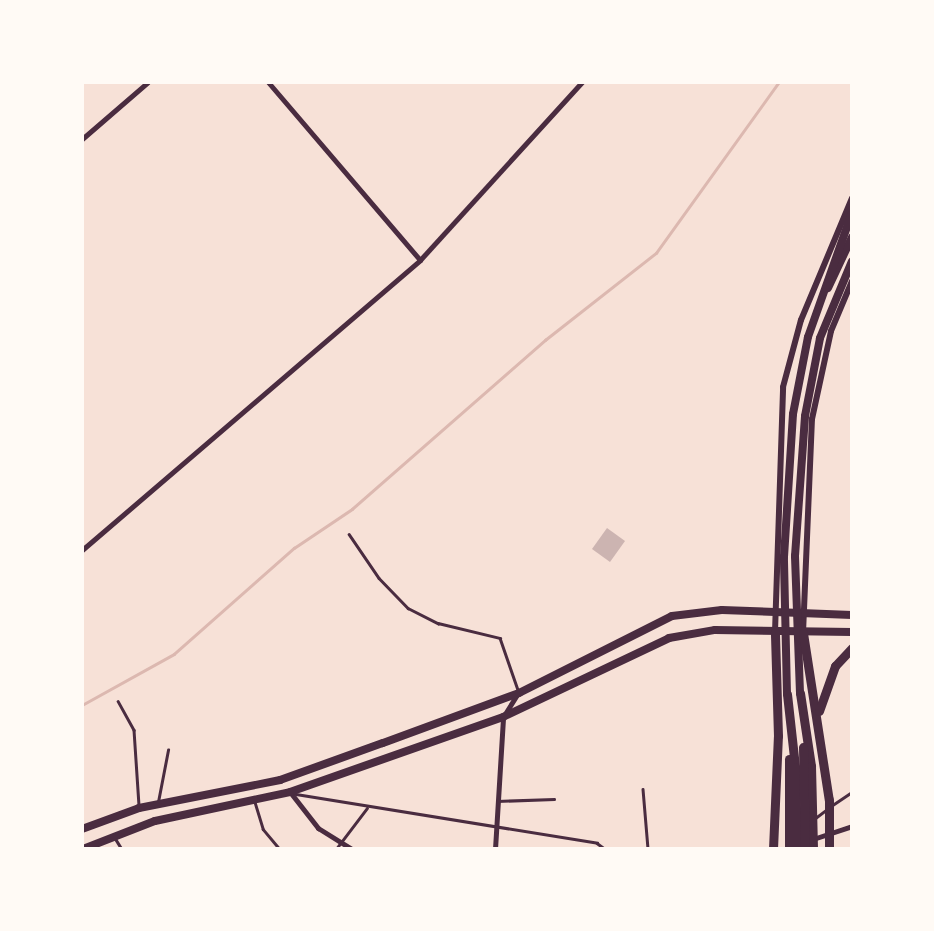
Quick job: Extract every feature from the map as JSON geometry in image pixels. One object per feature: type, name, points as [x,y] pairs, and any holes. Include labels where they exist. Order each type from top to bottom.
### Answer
[{"type":"highway","points":[[774,849],[775,632]]},
{"type":"highway","points":[[803,633],[819,713],[829,800],[829,849]]},
{"type":"highway","points":[[819,713],[835,666],[852,648]]},
{"type":"highway","points":[[800,693],[805,849]]},
{"type":"highway","points":[[800,693],[811,766],[813,849]]},
{"type":"highway","points":[[787,694],[795,767],[794,849]]},
{"type":"main road","points":[[787,694],[783,556],[790,440],[802,359],[814,316],[852,213]]},
{"type":"main road","points":[[800,693],[795,556],[805,416],[827,317],[848,258],[852,237]]},
{"type":"main road","points":[[814,316],[848,258]]},
{"type":"main road","points":[[82,829],[139,808],[280,779],[519,693],[672,615],[775,611],[802,615],[852,615]]},
{"type":"main road","points":[[83,849],[113,835],[155,821],[290,793],[503,718],[668,638],[715,630],[852,632]]},
{"type":"street","points":[[82,139],[148,82]]},
{"type":"street","points":[[82,550],[420,260],[582,82]]},
{"type":"street","points":[[271,83],[420,260]]},
{"type":"street","points":[[775,632],[783,387],[801,320],[852,198]]},
{"type":"street","points":[[803,633],[812,419],[831,331],[852,281]]},
{"type":"street","points":[[495,849],[503,718],[519,693]]},
{"type":"street","points":[[290,793],[318,828],[338,846],[351,849]]},
{"type":"street","points":[[794,849],[852,826]]},
{"type":"lane","points":[[349,534],[379,578],[408,608],[438,623],[500,638],[519,693]]},
{"type":"lane","points":[[118,701],[134,730],[139,808]]},
{"type":"lane","points":[[157,804],[168,750]]},
{"type":"lane","points":[[643,789],[648,849]]},
{"type":"lane","points":[[794,849],[814,819],[852,792]]},
{"type":"lane","points":[[290,793],[496,829],[597,842],[605,849]]},
{"type":"lane","points":[[497,801],[554,799]]},
{"type":"lane","points":[[255,802],[263,829],[280,849]]},
{"type":"lane","points":[[338,846],[367,808]]},
{"type":"lane","points":[[113,835],[122,849]]},
{"type":"building","points":[[607,528],[625,541],[610,562],[592,549]]},
{"type":"waterway","points":[[82,705],[174,654],[294,548],[352,509],[545,340],[656,253],[779,82]]}]
